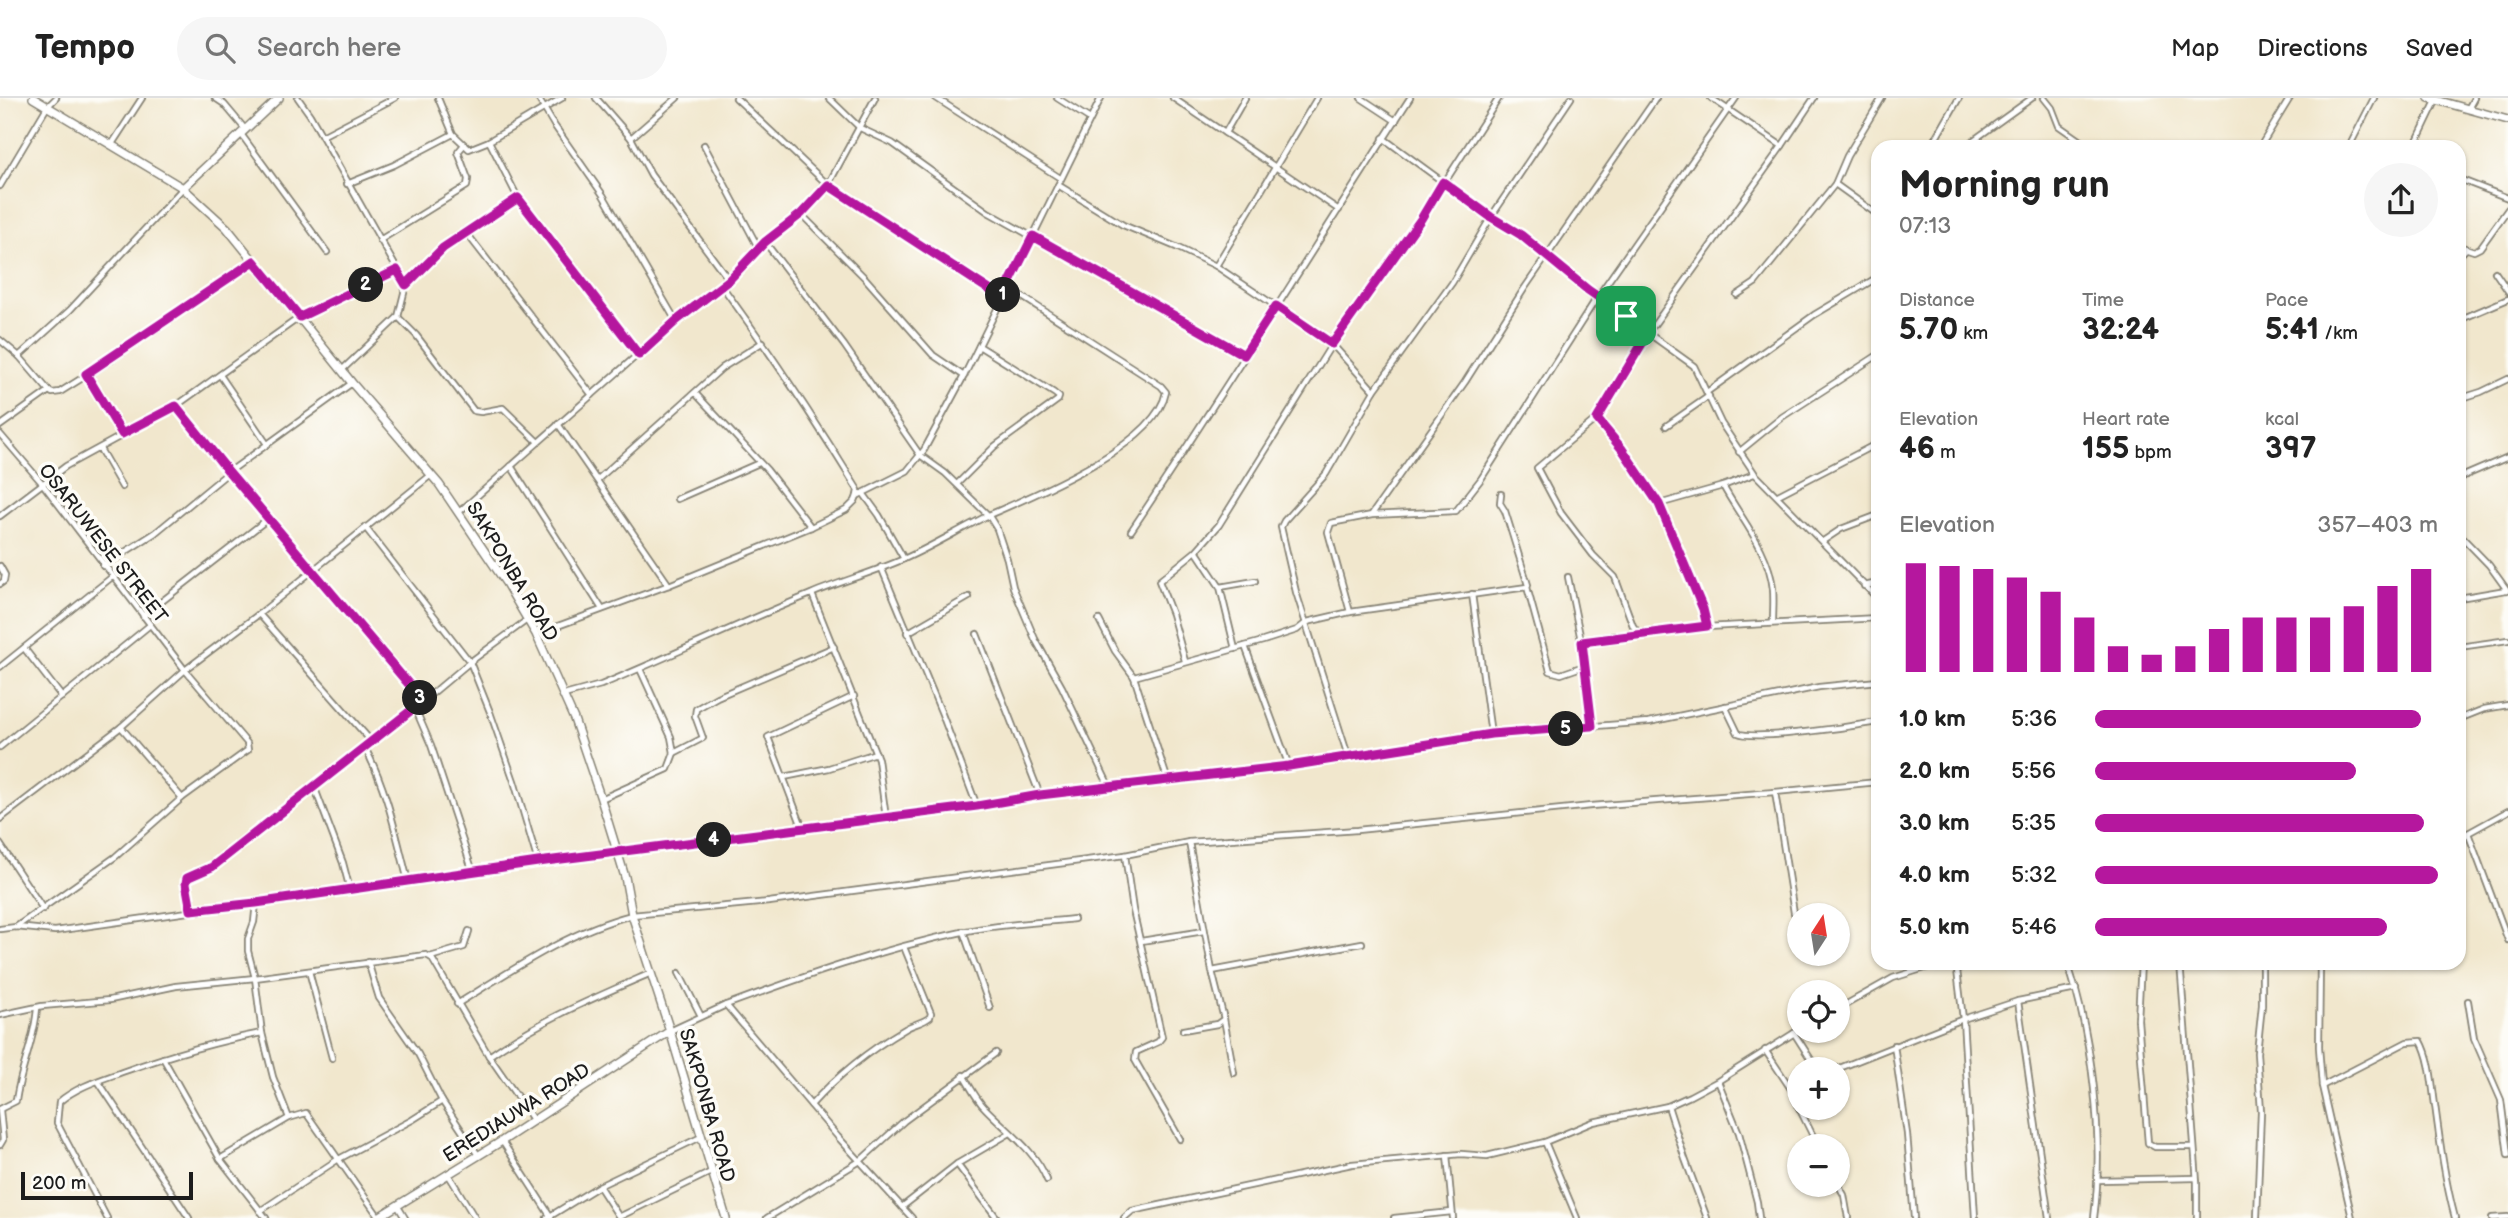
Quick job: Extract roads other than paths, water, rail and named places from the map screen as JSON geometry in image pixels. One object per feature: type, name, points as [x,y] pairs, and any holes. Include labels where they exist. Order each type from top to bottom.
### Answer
[{"type":"main road","name":"SAKPONBA ROAD","points":[[33,98],[183,188],[227,228],[352,383],[431,475],[459,512],[528,619],[564,695],[601,799],[625,877],[632,915],[726,1218]]},
{"type":"main road","points":[[183,188],[279,98]]},
{"type":"main road","points":[[2432,99],[2469,107],[2508,120]]},
{"type":"main road","name":"EREDIAUWA ROAD","points":[[378,1217],[502,1142],[670,1031]]},
{"type":"street","points":[[0,186],[55,98]]},
{"type":"street","points":[[111,145],[142,98]]},
{"type":"street","points":[[215,98],[224,104],[327,252]]},
{"type":"street","points":[[298,98],[310,114],[406,285]]},
{"type":"street","points":[[322,136],[395,98]]},
{"type":"street","points":[[438,98],[453,134],[469,149],[489,141],[562,98]]},
{"type":"street","points":[[538,98],[542,108],[603,195],[676,321]]},
{"type":"street","points":[[596,98],[631,138],[651,175],[729,280]]},
{"type":"street","points":[[631,138],[677,98]]},
{"type":"street","points":[[736,98],[828,185],[1002,298]]},
{"type":"street","points":[[830,98],[860,128],[892,143],[988,212],[1244,355]]},
{"type":"street","points":[[459,512],[676,321],[729,280],[765,242],[801,214],[828,185],[875,98]]},
{"type":"street","points":[[936,98],[1060,178]]},
{"type":"street","points":[[1057,98],[1090,119]]},
{"type":"street","points":[[536,634],[669,586],[811,527],[845,510],[860,494],[906,471],[920,455],[964,376],[1101,98]]},
{"type":"street","points":[[1172,98],[1339,210]]},
{"type":"street","points":[[1225,133],[1245,98]]},
{"type":"street","points":[[1216,266],[1317,98]]},
{"type":"street","points":[[1361,98],[1396,121]]},
{"type":"street","points":[[1130,531],[1210,414],[1244,355],[1410,98]]},
{"type":"street","points":[[1185,661],[1172,614],[1159,581],[1196,551],[1219,525],[1332,344],[1421,219],[1499,98]]},
{"type":"street","points":[[1348,756],[1296,592],[1281,527],[1326,474],[1374,391],[1452,283],[1491,217],[1571,98]]},
{"type":"street","points":[[1372,515],[1656,98]]},
{"type":"street","points":[[1711,98],[1782,146]]},
{"type":"street","points":[[1350,612],[1328,527],[1336,520],[1372,515],[1456,511],[1481,479],[1598,296],[1736,98]]},
{"type":"street","points":[[1640,635],[1633,626],[1615,577],[1593,555],[1562,513],[1537,468],[1597,419],[1649,332],[1814,98]]},
{"type":"street","points":[[1737,295],[1755,283],[1835,184],[1847,156],[1882,98]]},
{"type":"street","points":[[1935,140],[1959,98]]},
{"type":"street","points":[[1974,140],[2032,98]]},
{"type":"street","points":[[2044,98],[2052,108],[2059,126],[2079,140]]},
{"type":"street","points":[[2264,140],[2290,98]]},
{"type":"street","points":[[2353,140],[2374,98]]},
{"type":"street","points":[[2469,107],[2474,98]]},
{"type":"street","points":[[2417,140],[2432,99]]},
{"type":"street","points":[[348,184],[394,165],[453,134]]},
{"type":"street","points":[[1383,138],[1547,255],[1598,296],[1695,366],[1721,423],[1755,474],[1871,592]]},
{"type":"street","points":[[489,141],[518,198],[639,355]]},
{"type":"street","points":[[704,145],[759,248]]},
{"type":"street","points":[[380,240],[467,186],[468,179],[458,152],[463,146]]},
{"type":"street","points":[[2466,182],[2508,198]]},
{"type":"street","points":[[1835,184],[1871,210]]},
{"type":"street","points":[[1058,185],[1122,225],[1216,266],[1332,344],[1374,391]]},
{"type":"street","points":[[19,356],[70,310],[183,188]]},
{"type":"street","points":[[342,369],[398,317],[406,285],[443,248],[518,198]]},
{"type":"street","points":[[2466,249],[2474,251],[2480,247],[2508,209]]},
{"type":"street","points":[[801,214],[865,278],[933,355],[964,376]]},
{"type":"street","points":[[465,231],[593,395]]},
{"type":"street","points":[[765,242],[844,345],[920,455],[957,484],[989,516],[997,529],[1013,587],[1035,639],[1062,687],[1110,788]]},
{"type":"street","points":[[0,340],[19,356],[49,391],[60,392],[254,261]]},
{"type":"street","points":[[0,516],[66,466],[176,406],[300,317],[397,270]]},
{"type":"street","points":[[2495,272],[2508,291]]},
{"type":"street","points":[[1666,426],[1814,315],[1871,281]]},
{"type":"street","points":[[722,286],[763,342],[860,494],[879,515],[904,559]]},
{"type":"street","points":[[564,695],[601,685],[811,594],[904,559],[1037,495],[1100,461],[1123,446],[1143,428],[1164,399],[1166,392],[1161,386],[1007,288]]},
{"type":"street","points":[[2466,317],[2508,299]]},
{"type":"street","points":[[398,317],[416,335],[474,411],[503,408],[537,441]]},
{"type":"street","points":[[597,480],[722,368],[763,342]]},
{"type":"street","points":[[957,484],[995,446],[1059,397],[979,346]]},
{"type":"street","points":[[1739,452],[1782,417],[1871,360]]},
{"type":"street","points":[[86,374],[122,434]]},
{"type":"street","points":[[220,375],[267,444]]},
{"type":"street","points":[[2466,397],[2508,379]]},
{"type":"street","points":[[103,566],[155,533],[229,472],[352,383]]},
{"type":"street","points":[[0,426],[49,391]]},
{"type":"street","points":[[695,393],[767,470],[811,527]]},
{"type":"street","points":[[176,406],[423,701]]},
{"type":"street","points":[[1597,419],[1622,449],[1659,504],[1703,609],[1707,626]]},
{"type":"street","points":[[558,424],[669,586]]},
{"type":"street","name":"OSARUWESE STREET","points":[[0,434],[2,442],[42,483],[103,566],[248,746],[248,750],[182,798]]},
{"type":"street","points":[[1778,495],[1871,447]]},
{"type":"street","points":[[100,449],[122,488]]},
{"type":"street","points":[[749,467],[752,457]]},
{"type":"street","points":[[2466,475],[2508,457]]},
{"type":"street","points":[[677,499],[758,463]]},
{"type":"street","points":[[511,466],[602,609]]},
{"type":"street","points":[[1659,504],[1755,474]]},
{"type":"street","points":[[0,819],[121,727],[185,670],[431,475]]},
{"type":"street","points":[[1723,486],[1737,513],[1754,535],[1764,558],[1773,588],[1773,622]]},
{"type":"street","points":[[1501,494],[1500,503],[1523,563],[1550,671],[1561,674],[1584,666]]},
{"type":"street","points":[[143,616],[269,518]]},
{"type":"street","points":[[1823,541],[1841,529],[1871,518]]},
{"type":"street","points":[[365,527],[470,662],[510,770],[538,862]]},
{"type":"street","points":[[2466,541],[2489,565],[2507,590],[2466,597]]},
{"type":"street","points":[[1196,551],[1220,587],[1235,649]]},
{"type":"street","points":[[0,566],[5,575],[0,584]]},
{"type":"street","points":[[881,568],[977,806]]},
{"type":"street","points":[[0,667],[112,577]]},
{"type":"street","points":[[1568,577],[1582,642],[1592,726]]},
{"type":"street","points":[[1220,587],[1255,581]]},
{"type":"street","points":[[1864,586],[1871,584]]},
{"type":"street","points":[[1134,677],[1297,630],[1307,622],[1350,612],[1527,587]]},
{"type":"street","points":[[811,594],[876,753],[886,818]]},
{"type":"street","points":[[1472,594],[1491,734]]},
{"type":"street","points":[[907,633],[969,597]]},
{"type":"street","points":[[259,614],[372,741]]},
{"type":"street","points":[[1582,642],[1707,626],[1871,618]]},
{"type":"street","points":[[191,910],[186,880],[212,867],[528,619]]},
{"type":"street","points":[[1099,620],[1115,651],[1134,677],[1168,781]]},
{"type":"street","points":[[0,747],[150,625]]},
{"type":"street","points":[[1630,635],[1633,626]]},
{"type":"street","points":[[977,634],[1040,795]]},
{"type":"street","points":[[2466,645],[2508,640]]},
{"type":"street","points":[[1245,646],[1289,766]]},
{"type":"street","points":[[674,753],[703,738],[695,716],[696,709],[717,697],[834,647]]},
{"type":"street","points":[[24,648],[62,696]]},
{"type":"street","points":[[601,799],[668,769],[674,753],[671,737],[640,669]]},
{"type":"street","points":[[0,929],[16,927],[55,931],[538,862],[977,806],[1040,795],[1289,766],[1491,734],[1648,723],[1819,687],[1871,682]]},
{"type":"street","points":[[803,829],[768,737],[854,696]]},
{"type":"street","points":[[2466,716],[2484,709],[2508,705]]},
{"type":"street","points":[[1725,706],[1738,733],[1743,736],[1871,723]]},
{"type":"street","points":[[415,708],[431,745],[473,872]]},
{"type":"street","points":[[16,927],[115,857],[182,798],[121,727]]},
{"type":"street","points":[[364,746],[384,793],[408,881]]},
{"type":"street","points":[[784,777],[829,768],[876,753]]},
{"type":"street","points":[[457,1004],[558,945],[600,925],[632,915],[769,902],[1125,855],[1189,842],[1357,830],[1591,806],[1775,793],[1871,783]]},
{"type":"street","points":[[314,786],[343,863],[350,890]]},
{"type":"street","points":[[1775,793],[1792,903]]},
{"type":"street","points":[[2508,811],[2468,832],[2508,940]]},
{"type":"street","points":[[1189,842],[1204,931],[1234,1073]]},
{"type":"street","points":[[0,844],[43,909]]},
{"type":"street","points":[[1125,855],[1140,941],[1162,1037],[1158,1042],[1136,1052],[1135,1060],[1180,1139]]},
{"type":"street","points":[[256,903],[248,951],[273,1077],[289,1118]]},
{"type":"street","points":[[670,1031],[726,1005],[784,984],[904,947],[963,932],[1074,919]]},
{"type":"street","points":[[0,1015],[37,1007],[110,1000],[176,986],[426,955],[430,957],[464,947],[469,930]]},
{"type":"street","points":[[1140,941],[1204,931]]},
{"type":"street","points":[[963,932],[990,1008]]},
{"type":"street","points":[[1212,971],[1362,943]]},
{"type":"street","points":[[811,1105],[825,1089],[870,1052],[908,1027],[930,1017],[931,1013],[904,947]]},
{"type":"street","points":[[430,957],[489,1056],[534,1121]]},
{"type":"street","points":[[368,962],[379,998],[418,1054],[442,1101],[478,1156]]},
{"type":"street","points":[[1850,1002],[1893,978],[1918,970]]},
{"type":"street","points":[[1957,970],[1963,1018],[1975,1218]]},
{"type":"street","points":[[2070,970],[2092,1071],[2099,1180],[2094,1218]]},
{"type":"street","points":[[2141,970],[2138,1020],[2148,1143],[2155,1147],[2193,1147]]},
{"type":"street","points":[[2181,970],[2197,1218]]},
{"type":"street","points":[[2257,1218],[2261,1111],[2257,1053],[2262,1005],[2262,970]]},
{"type":"street","points":[[2320,970],[2319,1047],[2322,1086],[2352,1218]]},
{"type":"street","points":[[309,971],[332,1058]]},
{"type":"street","points":[[489,1056],[506,1044],[578,1006],[651,972]]},
{"type":"street","points":[[679,973],[701,1016]]},
{"type":"street","points":[[1850,1064],[1963,1018],[2076,989]]},
{"type":"street","points":[[2468,1001],[2474,1038],[2501,1100],[2508,1155]]},
{"type":"street","points":[[2018,1002],[2049,1218]]},
{"type":"street","points":[[726,1005],[912,1218]]},
{"type":"street","points":[[0,1145],[3,1140],[0,1110],[16,1101],[35,1032],[37,1007]]},
{"type":"street","points":[[1184,1030],[1217,1024],[1224,1019]]},
{"type":"street","points":[[107,1218],[57,1123],[59,1102],[68,1094],[98,1081],[163,1058],[262,1032]]},
{"type":"street","points":[[1124,1218],[1132,1211],[1339,1167],[1447,1155],[1487,1156],[1545,1142],[1593,1122],[1668,1106],[1718,1081],[1787,1037]]},
{"type":"street","points":[[2322,1086],[2407,1042],[2421,1041],[2430,1070],[2448,1191],[2455,1218]]},
{"type":"street","points":[[1894,1045],[1907,1134],[1914,1218]]},
{"type":"street","points":[[1765,1050],[1787,1083]]},
{"type":"street","points":[[767,1218],[860,1161],[904,1121],[996,1053]]},
{"type":"street","points":[[163,1058],[220,1159],[266,1218]]},
{"type":"street","points":[[963,1075],[982,1105],[1042,1167],[1047,1180]]},
{"type":"street","points":[[98,1081],[189,1218]]},
{"type":"street","points":[[1718,1081],[1739,1133],[1759,1218]]},
{"type":"street","points":[[260,1211],[337,1160],[442,1101]]},
{"type":"street","points":[[1668,1106],[1707,1218]]},
{"type":"street","points":[[220,1159],[289,1118],[306,1113],[378,1217]]},
{"type":"street","points":[[902,1207],[957,1164],[1010,1133]]},
{"type":"street","points":[[502,1142],[549,1217],[598,1186],[701,1137]]},
{"type":"street","points":[[1545,1142],[1577,1218]]},
{"type":"street","points":[[1394,1218],[1452,1215],[1447,1155]]},
{"type":"street","points":[[957,1164],[997,1218]]},
{"type":"street","points":[[598,1186],[619,1217],[711,1172]]},
{"type":"street","points":[[448,1173],[475,1218]]},
{"type":"street","points":[[2099,1180],[2196,1178]]},
{"type":"street","points":[[1844,1197],[1848,1218]]},
{"type":"street","points":[[397,1205],[405,1218]]},
{"type":"street","points":[[2492,1218],[2508,1217]]}]
